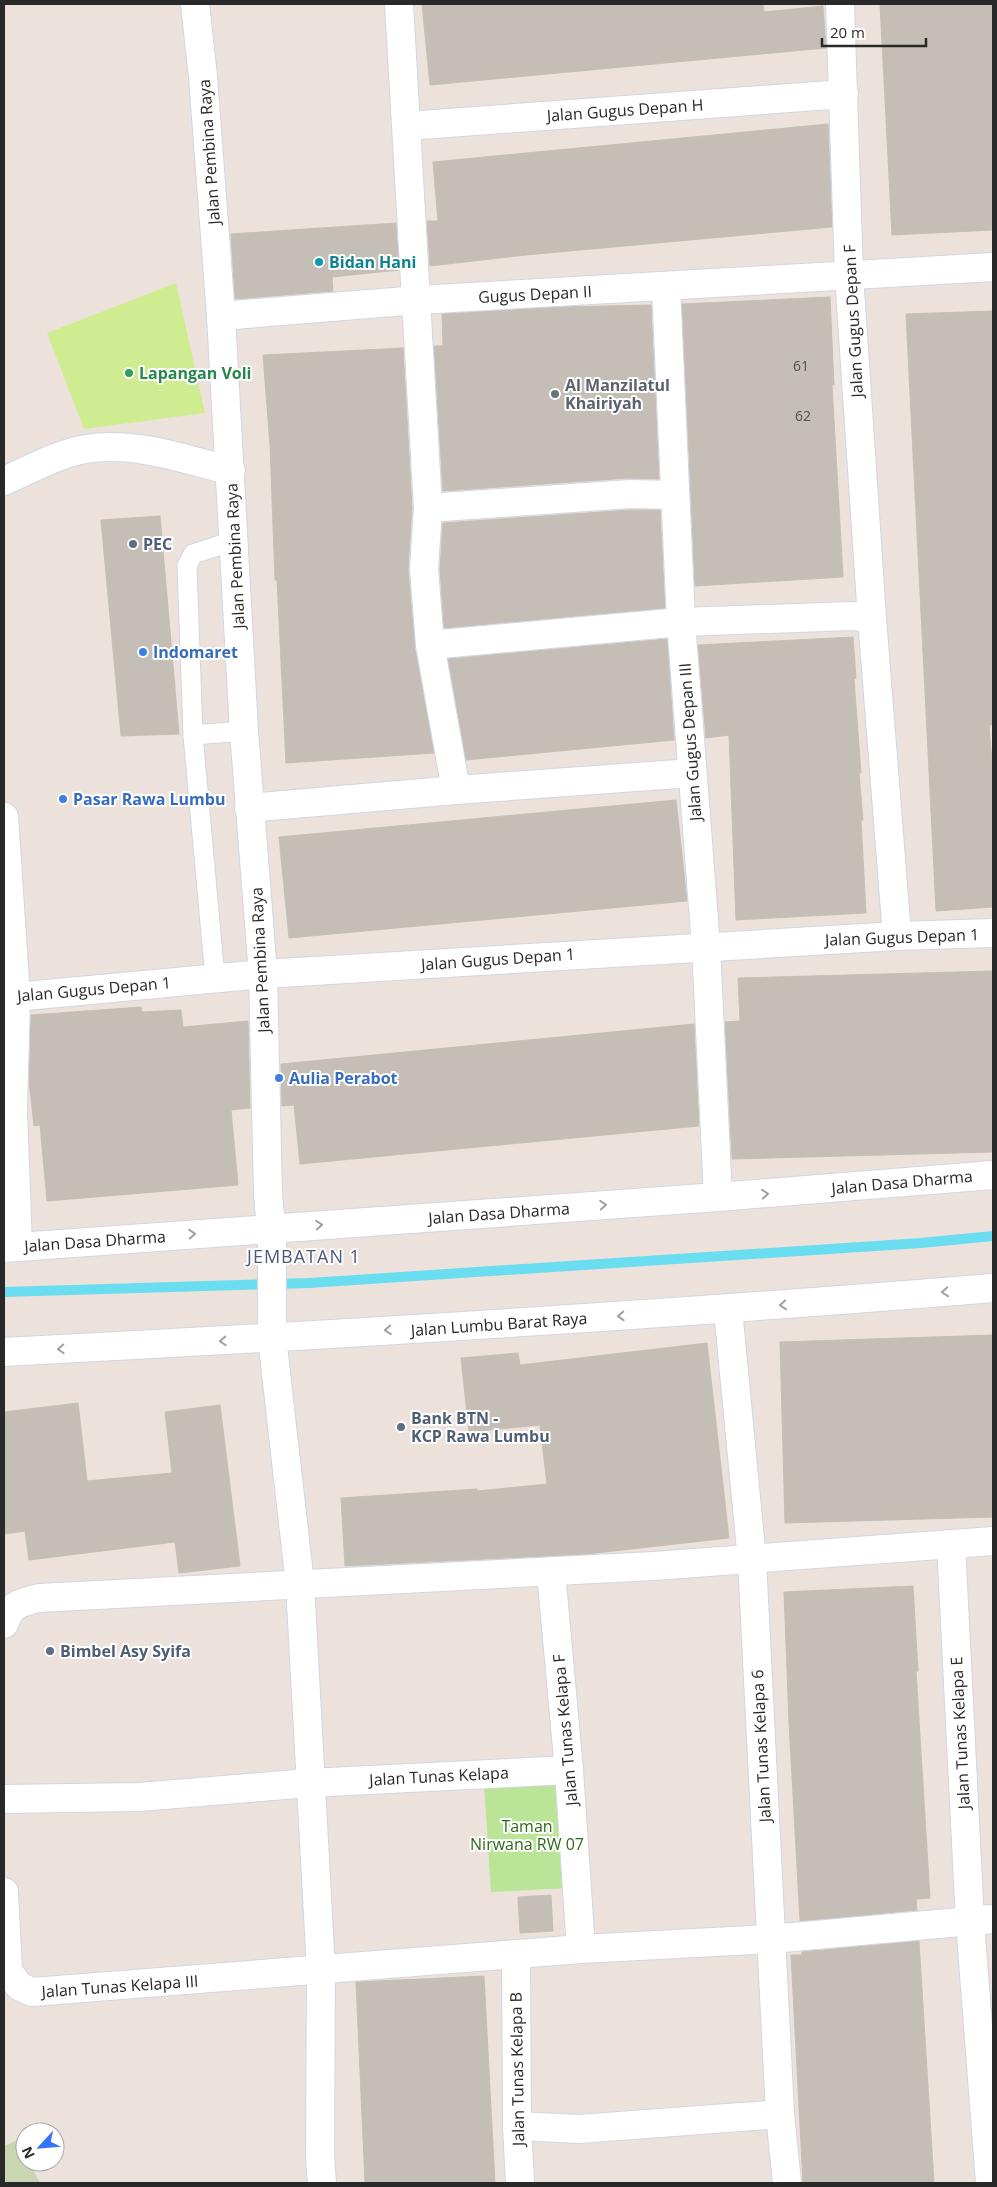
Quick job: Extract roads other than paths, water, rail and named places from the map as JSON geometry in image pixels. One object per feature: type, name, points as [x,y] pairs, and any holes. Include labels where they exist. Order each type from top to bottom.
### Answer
[{"type":"street","name":"Jalan Pembina Raya","points":[[195,4],[203,77],[221,316],[244,731],[263,974],[272,1332],[300,1584],[309,1783],[321,1970],[320,2156],[322,2183]]},
{"type":"street","points":[[399,4],[418,300],[428,508],[424,569],[430,645],[456,790]]},
{"type":"street","name":"Jalan Gugus Depan F","points":[[840,4],[862,617],[897,936]]},
{"type":"street","name":"Jalan Gugus Depan H","points":[[407,126],[844,94]]},
{"type":"street","name":"Gugus Depan II","points":[[221,316],[418,300],[993,268]]},
{"type":"street","name":"Jalan Gugus Depan III","points":[[666,287],[681,622],[706,946],[718,1198]]},
{"type":"street","points":[[4,481],[48,462],[86,449],[123,448],[158,453],[231,471]]},
{"type":"street","points":[[428,508],[630,494],[675,495]]},
{"type":"street","points":[[430,645],[681,622],[862,617]]},
{"type":"street","points":[[249,808],[456,790],[692,773]]},
{"type":"street","points":[[4,817],[14,1110],[11,1248]]},
{"type":"street","name":"Jalan Gugus Depan 1","points":[[10,997],[263,974],[706,946],[993,933]]},
{"type":"street","name":"Jalan Dasa Dharma","points":[[11,1248],[271,1234],[993,1175]]},
{"type":"street","name":"Jalan Lumbu Barat Raya","points":[[4,1352],[272,1332],[728,1310],[993,1288]]},
{"type":"street","name":"Jalan Tunas Kelapa 6","points":[[728,1310],[752,1560],[780,2114],[787,2183]]},
{"type":"street","points":[[4,1624],[8,1611],[22,1602],[39,1598],[752,1560],[993,1541]]},
{"type":"street","name":"Jalan Tunas Kelapa E","points":[[951,1544],[981,1921],[990,2183]]},
{"type":"street","name":"Jalan Tunas Kelapa F","points":[[551,1572],[569,1770],[581,1949]]},
{"type":"street","name":"Jalan Tunas Kelapa","points":[[4,1799],[139,1797],[309,1783],[569,1770]]},
{"type":"street","name":"Jalan Tunas Kelapa III","points":[[4,1892],[8,1971],[19,1986],[32,1992],[581,1949],[771,1939],[981,1921]]},
{"type":"street","name":"Jalan Tunas Kelapa B","points":[[516,1954],[520,2183]]},
{"type":"street","points":[[518,2126],[579,2129],[780,2114]]},
{"type":"lane","points":[[215,978],[193,735],[187,566],[192,554],[232,541]]},
{"type":"lane","points":[[193,735],[244,731]]},
{"type":"waterway","points":[[4,1292],[309,1283],[921,1243],[993,1236]]},
{"type":"place","name":"Bidan Hani","points":[[319,262]]},
{"type":"place","name":"Lapangan Voli","points":[[129,373]]},
{"type":"place","name":"Al Manzilatul Khairiyah","points":[[555,394]]},
{"type":"place","name":"PEC","points":[[133,544]]},
{"type":"place","name":"Indomaret","points":[[143,652]]},
{"type":"place","name":"Pasar Rawa Lumbu","points":[[63,799]]},
{"type":"place","name":"Aulia Perabot","points":[[279,1078]]},
{"type":"place","name":"Bank BTN - KCP Rawa Lumbu","points":[[401,1427]]},
{"type":"place","name":"Bimbel Asy Syifa","points":[[50,1651]]},
{"type":"district","name":"JEMBATAN 1","points":[[304,1257]]},
{"type":"park label","name":"Taman Nirwana RW 07","points":[[527,1835]]}]
